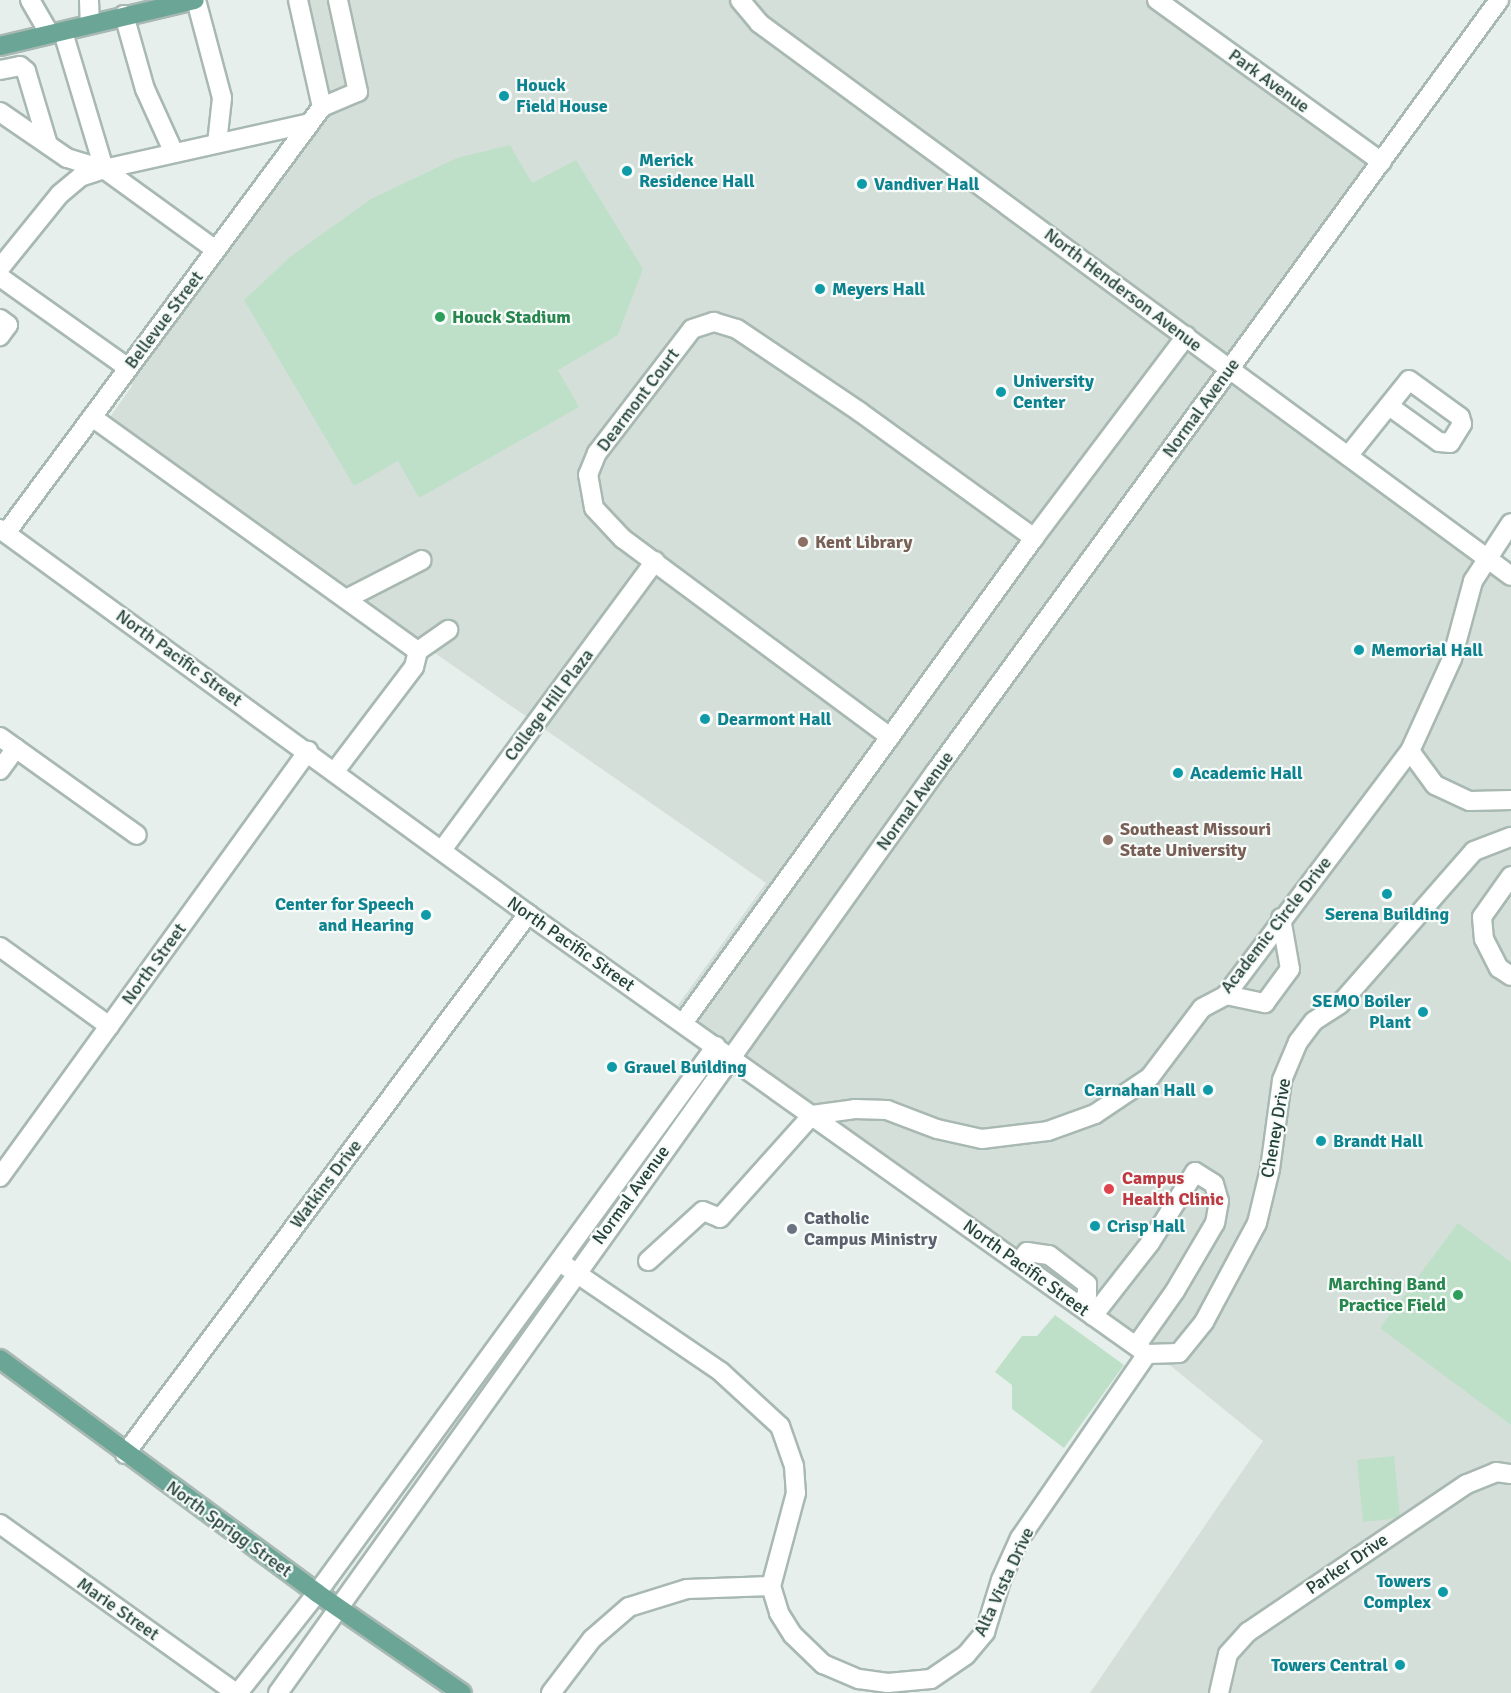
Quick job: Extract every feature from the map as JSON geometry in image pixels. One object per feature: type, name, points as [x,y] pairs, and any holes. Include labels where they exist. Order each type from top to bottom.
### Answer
[{"type":"main road","points":[[2,42],[56,33],[124,15],[196,0]]},
{"type":"main road","name":"North Sprigg Street","points":[[0,1359],[125,1454],[317,1593],[462,1693]]},
{"type":"street","points":[[30,0],[56,33],[104,169]]},
{"type":"street","points":[[89,0],[90,24]]},
{"type":"street","points":[[196,0],[222,98],[217,143]]},
{"type":"street","points":[[298,0],[322,107],[358,92],[338,0]]},
{"type":"street","name":"North Henderson Avenue","points":[[740,0],[759,23],[1511,576]]},
{"type":"street","name":"Park Avenue","points":[[1157,0],[1382,162]]},
{"type":"street","name":"Normal Avenue","points":[[238,1693],[317,1593],[560,1262],[723,1052],[1230,369],[1499,0]]},
{"type":"street","points":[[124,15],[145,89],[174,153]]},
{"type":"street","points":[[0,70],[20,66],[26,71],[48,145]]},
{"type":"street","name":"Bellevue Street","points":[[3,531],[93,417],[322,107]]},
{"type":"street","points":[[0,112],[67,159],[104,169],[216,250]]},
{"type":"street","points":[[0,268],[60,194],[80,177],[104,169],[310,123]]},
{"type":"street","points":[[0,277],[128,368]]},
{"type":"street","points":[[0,319],[8,325],[0,336]]},
{"type":"street","name":"Dearmont Court","points":[[890,737],[656,561],[622,539],[594,508],[588,475],[597,453],[692,329],[714,322],[736,329],[860,412],[1034,538]]},
{"type":"street","points":[[683,1023],[1034,538],[1186,336]]},
{"type":"street","points":[[1348,456],[1389,406]]},
{"type":"street","points":[[93,417],[418,651]]},
{"type":"street","name":"Academic Circle Drive","points":[[812,1115],[855,1108],[887,1110],[937,1130],[982,1139],[1048,1131],[1095,1114],[1150,1077],[1202,1008],[1226,994],[1281,918],[1410,751],[1452,659],[1473,581],[1486,557],[1511,523]]},
{"type":"street","name":"North Pacific Street","points":[[3,531],[308,751],[528,914],[1142,1350]]},
{"type":"street","points":[[346,599],[422,560]]},
{"type":"street","name":"College Hill Plaza","points":[[442,850],[656,561]]},
{"type":"street","points":[[335,771],[414,667],[418,651],[448,630]]},
{"type":"street","points":[[0,737],[137,835]]},
{"type":"street","points":[[0,770],[16,748]]},
{"type":"street","name":"North Street","points":[[3,1166],[109,1026],[308,751]]},
{"type":"street","points":[[1410,751],[1435,785],[1470,801],[1511,800]]},
{"type":"street","name":"Cheney Drive","points":[[1142,1350],[1179,1353],[1204,1322],[1257,1223],[1270,1169],[1282,1080],[1298,1042],[1314,1021],[1340,1004],[1474,851],[1511,837]]},
{"type":"street","points":[[1511,876],[1482,917],[1484,939],[1499,968],[1511,976]]},
{"type":"street","name":"Watkins Drive","points":[[125,1454],[528,914]]},
{"type":"street","points":[[1226,994],[1265,1003],[1290,969],[1281,918]]},
{"type":"street","points":[[0,947],[109,1026]]},
{"type":"street","name":"Normal Avenue","points":[[278,1693],[576,1273],[723,1052]]},
{"type":"street","points":[[648,1262],[703,1211],[720,1218],[812,1115]]},
{"type":"street","name":"Alta Vista Drive","points":[[771,1586],[779,1613],[793,1635],[839,1673],[906,1683],[931,1679],[949,1668],[985,1632],[1001,1580],[1020,1538],[1142,1350],[1215,1223],[1219,1201],[1214,1184],[1195,1172],[1150,1243],[1086,1311]]},
{"type":"street","points":[[551,1693],[592,1639],[629,1607],[687,1589],[771,1586],[796,1494],[794,1466],[780,1426],[721,1372],[560,1262]]},
{"type":"street","name":"Parker Drive","points":[[1219,1693],[1227,1654],[1248,1632],[1467,1484],[1496,1472],[1511,1474]]},
{"type":"street","name":"Marie Street","points":[[0,1524],[238,1693]]},
{"type":"shaded area","name":"Southeast Missouri State University","points":[[298,0],[1157,0],[1382,162],[1230,369],[1511,575],[1511,1693],[1090,1693],[1263,1441],[1118,1323],[731,1057],[678,1005],[766,883],[105,424],[132,386],[128,368],[322,107]]},
{"type":"green space","name":"Houck Stadium","points":[[510,145],[532,183],[576,160],[643,269],[618,335],[558,370],[579,407],[419,498],[398,461],[354,486],[244,300],[290,257],[371,199],[457,158]]},
{"type":"green space","name":"Marching Band Practice Field","points":[[1458,1223],[1511,1262],[1511,1425],[1380,1328]]},
{"type":"green space","points":[[1055,1315],[1124,1365],[1064,1448],[1012,1409],[1012,1385],[995,1372],[1022,1336],[1037,1336]]},
{"type":"green space","points":[[1394,1456],[1400,1518],[1363,1522],[1357,1460]]},
{"type":"place","name":"Houck Field House","points":[[504,96]]},
{"type":"place","name":"Merick Residence Hall","points":[[627,171]]},
{"type":"place","name":"Vandiver Hall","points":[[862,184]]},
{"type":"place","name":"Meyers Hall","points":[[820,289]]},
{"type":"place","name":"Houck Stadium","points":[[440,317]]},
{"type":"place","name":"University Center","points":[[1001,392]]},
{"type":"place","name":"Kent Library","points":[[803,542]]},
{"type":"place","name":"Memorial Hall","points":[[1359,650]]},
{"type":"place","name":"Dearmont Hall","points":[[705,719]]},
{"type":"place","name":"Academic Hall","points":[[1178,773]]},
{"type":"place","name":"Southeast Missouri State University","points":[[1108,840]]},
{"type":"place","name":"Serena Building","points":[[1387,894]]},
{"type":"place","name":"Center for Speech and Hearing","points":[[426,915]]},
{"type":"place","name":"SEMO Boiler Plant","points":[[1423,1012]]},
{"type":"place","name":"Grauel Building","points":[[612,1067]]},
{"type":"place","name":"Carnahan Hall","points":[[1208,1090]]},
{"type":"place","name":"Brandt Hall","points":[[1321,1141]]},
{"type":"place","name":"Campus Health Clinic","points":[[1109,1189]]},
{"type":"place","name":"Crisp Hall","points":[[1095,1226]]},
{"type":"place","name":"Catholic Campus Ministry","points":[[792,1229]]},
{"type":"place","name":"Marching Band Practice Field","points":[[1458,1295]]},
{"type":"place","name":"Towers Complex","points":[[1443,1592]]},
{"type":"place","name":"Towers Central","points":[[1400,1665]]}]
